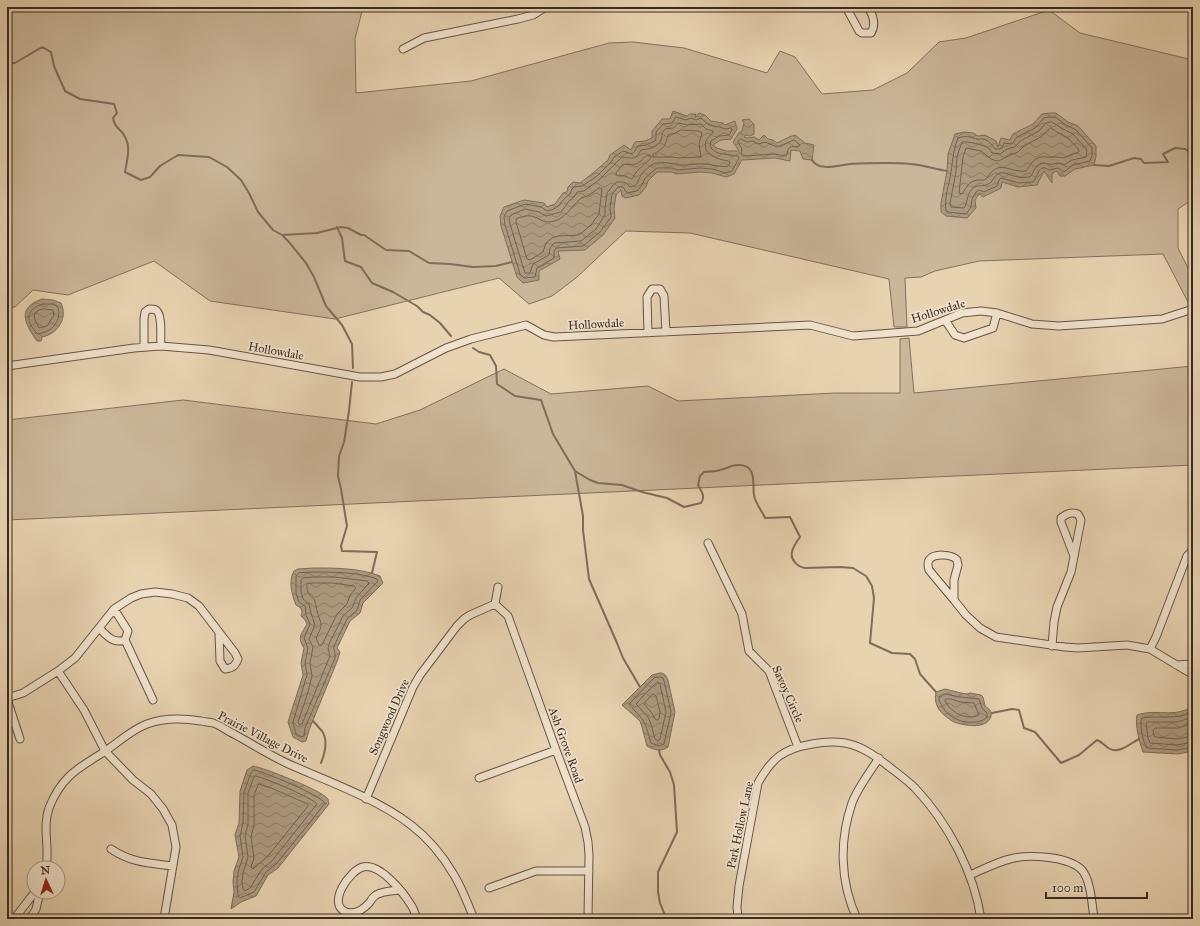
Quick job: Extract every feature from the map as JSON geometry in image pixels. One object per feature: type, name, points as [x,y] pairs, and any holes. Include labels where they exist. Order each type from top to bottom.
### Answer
[{"type":"street","points":[[403,49],[424,38],[518,19],[533,15],[546,7]]},
{"type":"street","points":[[846,7],[858,30],[867,34],[871,33],[873,26],[873,15],[868,7]]},
{"type":"street","points":[[648,333],[647,297],[652,289],[660,289],[664,296],[666,332]]},
{"type":"street","points":[[144,347],[144,319],[145,312],[149,309],[154,309],[160,316],[160,346]]},
{"type":"street","name":"Hollowdale","points":[[7,366],[160,346],[209,350],[360,377],[381,377],[395,374],[446,348],[471,339],[526,325],[544,335],[554,337],[810,325],[853,336],[918,331],[962,313],[981,311],[997,313],[1032,324],[1059,326],[1162,319],[1193,309]]},
{"type":"street","points":[[945,320],[955,335],[964,338],[993,328],[997,313]]},
{"type":"street","points":[[1052,646],[1057,607],[1071,572],[1081,520],[1078,514],[1071,512],[1061,518],[1061,522],[1074,556]]},
{"type":"street","name":"Savoy Circle","points":[[708,542],[742,614],[749,651],[769,672],[798,747]]},
{"type":"street","points":[[1150,648],[1193,550]]},
{"type":"street","points":[[954,600],[954,580],[958,565],[957,560],[955,557],[950,555],[934,556],[929,559],[929,570],[966,615],[980,628],[996,637],[1052,646],[1078,648],[1127,645],[1150,648],[1190,674],[1193,674]]},
{"type":"street","points":[[495,604],[498,587]]},
{"type":"street","points":[[20,739],[7,698],[23,693],[58,671],[75,658],[114,609],[131,598],[141,594],[155,592],[188,598],[199,606],[219,633]]},
{"type":"street","name":"Ash Grove Road","points":[[495,604],[508,616],[585,827],[588,842],[589,871],[588,919]]},
{"type":"street","name":"Songwood Drive","points":[[366,798],[413,687],[420,676],[457,626],[464,619],[495,604]]},
{"type":"street","points":[[114,609],[128,631],[125,640],[153,700]]},
{"type":"street","points":[[98,628],[112,641],[120,642],[125,640]]},
{"type":"street","points":[[1176,665],[1193,664]]},
{"type":"street","points":[[58,671],[84,710],[105,751],[134,780],[151,794],[163,809],[172,826],[176,847],[164,919]]},
{"type":"street","name":"Prairie Village Drive","points":[[47,860],[48,854],[45,827],[49,809],[56,794],[66,779],[82,765],[105,751],[126,735],[146,724],[159,720],[176,718],[213,723],[280,760],[366,798],[411,825],[428,840],[455,876],[474,919]]},
{"type":"street","name":"Park Hollow Lane","points":[[738,919],[737,907],[739,886],[758,783],[765,770],[775,759],[790,749],[830,742],[845,743],[858,747],[879,758],[915,788],[948,830],[970,875],[981,919]]},
{"type":"street","points":[[479,778],[556,750]]},
{"type":"street","points":[[857,919],[850,905],[846,888],[843,864],[843,840],[853,802],[862,783],[879,758]]},
{"type":"street","points":[[111,849],[138,862],[173,866]]},
{"type":"street","points":[[970,875],[1009,859],[1020,857],[1050,857],[1065,860],[1081,870],[1088,881],[1094,919]]},
{"type":"street","points":[[400,890],[386,892],[375,896],[361,910],[354,913],[345,912],[340,908],[338,900],[342,886],[355,870],[370,866],[383,873],[400,890],[411,905],[417,919]]},
{"type":"street","points":[[489,888],[536,871],[589,871]]},
{"type":"street","points":[[14,919],[29,900]]},
{"type":"street","points":[[30,919],[36,909],[38,900]]},
{"type":"shaded area","points":[[7,7],[363,7],[355,39],[356,93],[471,81],[609,43],[633,42],[684,48],[767,73],[780,51],[795,57],[822,94],[873,90],[907,73],[939,42],[966,38],[1049,10],[1080,33],[1193,60],[1193,199],[1178,209],[1178,248],[1193,278],[1193,302],[1189,304],[1163,254],[979,261],[935,271],[921,277],[905,278],[907,327],[894,327],[889,279],[690,233],[626,231],[576,278],[552,296],[529,304],[499,278],[335,319],[210,301],[154,261],[68,295],[33,290],[15,307],[7,308]]},
{"type":"shaded area","points":[[909,338],[914,393],[1193,366],[1193,465],[7,520],[7,420],[183,400],[376,424],[420,410],[504,369],[551,394],[648,386],[678,401],[835,393],[900,393],[900,339]]},
{"type":"water","points":[[673,111],[687,116],[690,114],[696,114],[695,118],[699,113],[705,115],[711,121],[723,123],[725,125],[735,121],[737,129],[731,139],[721,140],[714,144],[714,147],[726,151],[739,151],[733,142],[742,131],[744,123],[742,120],[749,119],[754,124],[754,134],[750,136],[746,135],[744,137],[754,137],[759,140],[764,135],[768,139],[777,143],[795,135],[805,143],[814,145],[812,160],[803,159],[800,151],[791,150],[790,161],[775,158],[742,160],[734,174],[726,177],[712,173],[700,172],[676,174],[672,172],[657,172],[648,181],[646,187],[639,195],[625,198],[622,196],[621,190],[616,195],[614,209],[615,218],[603,235],[585,250],[558,251],[560,259],[539,271],[539,280],[523,283],[517,277],[501,226],[500,216],[504,207],[524,200],[544,203],[547,207],[555,204],[563,193],[567,192],[568,187],[573,182],[580,183],[608,160],[610,155],[624,145],[631,150],[635,142],[645,141],[652,138],[652,131],[662,119],[670,119]]},
{"type":"water","points":[[1056,113],[1068,122],[1078,126],[1096,146],[1094,165],[1075,169],[1065,176],[1060,176],[1057,171],[1052,173],[1052,183],[1044,171],[1037,185],[1018,187],[1002,182],[1001,188],[983,197],[979,194],[975,200],[976,208],[967,218],[946,216],[941,212],[948,154],[955,134],[964,132],[973,133],[978,136],[985,135],[996,141],[998,147],[1001,138],[1010,140],[1013,134],[1033,124],[1042,114]]},
{"type":"water","points":[[42,299],[53,300],[61,303],[63,314],[62,320],[57,329],[53,333],[42,337],[41,341],[37,341],[26,323],[25,317],[29,307]]},
{"type":"water","points":[[339,568],[364,571],[380,576],[383,583],[363,603],[360,613],[350,621],[337,648],[340,652],[338,659],[309,730],[306,741],[302,742],[293,737],[288,722],[303,675],[301,663],[304,648],[300,638],[307,624],[301,616],[301,608],[296,605],[291,588],[291,579],[294,571],[298,569]]},
{"type":"water","points":[[663,673],[668,680],[675,712],[668,747],[660,750],[652,749],[647,746],[640,721],[622,705],[652,675]]},
{"type":"water","points":[[945,689],[967,694],[970,693],[981,695],[985,706],[991,713],[989,720],[982,725],[971,726],[950,720],[940,710],[936,702],[936,692]]},
{"type":"water","points":[[1193,706],[1193,751],[1178,754],[1143,752],[1137,729],[1137,715],[1151,712],[1179,712]]},
{"type":"water","points":[[253,766],[280,775],[322,794],[327,798],[329,804],[278,868],[268,875],[256,896],[241,902],[231,909],[234,892],[234,871],[239,857],[235,835],[239,823],[240,791],[247,770]]},
{"type":"waterway","points":[[7,64],[15,63],[42,47],[51,52],[54,66],[65,91],[80,99],[114,104],[117,113],[113,118],[114,122],[123,134],[128,145],[125,172],[141,180],[150,177],[160,166],[178,155],[209,157],[227,167],[241,180],[258,212],[273,230],[282,235],[289,242],[306,263],[314,277],[326,306],[342,325],[352,344],[353,368]]},
{"type":"waterway","points":[[1094,165],[1109,166],[1134,158],[1141,159],[1144,163],[1168,162],[1163,154],[1175,148],[1185,149],[1193,154]]},
{"type":"waterway","points":[[812,160],[815,164],[824,167],[850,164],[895,163],[916,165],[947,171]]},
{"type":"waterway","points":[[337,227],[342,238],[345,261],[361,267],[372,283],[393,292],[430,315],[440,323],[451,336]]},
{"type":"waterway","points":[[282,235],[317,233],[341,227],[348,228],[361,235],[364,235],[386,250],[409,251],[429,263],[473,267],[496,266],[512,262]]},
{"type":"waterway","points":[[473,348],[479,352],[490,355],[496,366],[497,384],[515,396],[541,400],[553,434],[575,471],[583,516],[583,530],[589,579],[623,658],[640,687]]},
{"type":"waterway","points":[[352,382],[344,442],[339,456],[338,476],[347,526],[341,546],[342,551],[377,552],[372,573]]},
{"type":"waterway","points":[[575,471],[598,483],[622,485],[667,498],[684,507],[701,503],[703,496],[698,485],[700,476],[704,472],[718,471],[735,465],[748,468],[753,476],[757,504],[765,518],[790,517],[800,537],[792,552],[792,558],[795,563],[805,568],[853,568],[866,576],[872,586],[874,598],[870,643],[892,653],[910,654],[915,659],[920,674],[936,692]]},
{"type":"waterway","points":[[992,713],[1012,709],[1019,710],[1024,728],[1035,732],[1061,763],[1079,755],[1097,740],[1110,749],[1117,750],[1139,739]]},
{"type":"waterway","points":[[313,721],[322,731],[325,738],[325,751],[321,763]]},
{"type":"waterway","points":[[659,750],[660,755],[670,772],[674,785],[677,832],[658,872],[658,892],[660,903],[667,919]]}]
